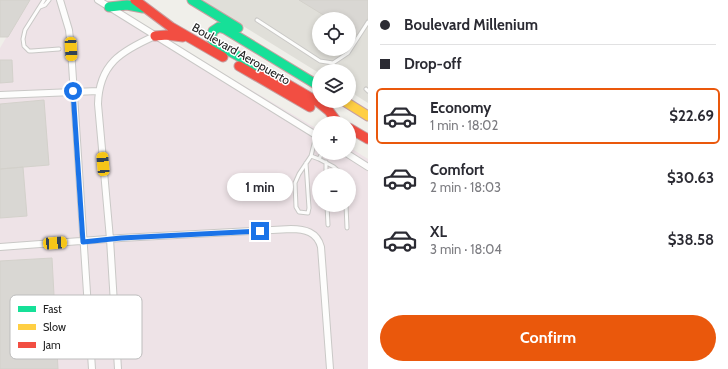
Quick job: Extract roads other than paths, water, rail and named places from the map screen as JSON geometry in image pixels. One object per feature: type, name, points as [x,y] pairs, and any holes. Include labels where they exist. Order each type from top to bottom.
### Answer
[{"type":"highway","name":"Boulevard Aeropuerto","points":[[135,0],[171,27],[327,116]]},
{"type":"highway","name":"Boulevard Aeropuerto","points":[[192,0],[312,73]]},
{"type":"highway","points":[[109,7],[127,5],[146,8]]},
{"type":"highway","points":[[312,82],[225,29],[219,27],[212,32],[211,38],[215,43],[312,99]]},
{"type":"highway","points":[[154,36],[173,35],[190,38]]},
{"type":"highway","points":[[356,100],[368,108]]},
{"type":"highway","points":[[325,108],[333,116]]},
{"type":"highway","points":[[355,108],[368,116]]},
{"type":"highway","points":[[356,132],[368,139]]},
{"type":"street","points":[[60,0],[69,30],[87,295]]},
{"type":"street","points":[[98,0],[312,132]]},
{"type":"street","points":[[113,295],[98,90],[105,71],[113,61],[124,51],[154,36]]},
{"type":"street","points":[[0,95],[98,90]]},
{"type":"street","points":[[356,159],[368,167]]},
{"type":"street","points":[[0,247],[110,239],[291,229],[306,230],[313,233],[317,237],[321,247],[330,369]]},
{"type":"street","points":[[91,359],[92,369]]},
{"type":"street","points":[[117,359],[118,369]]},
{"type":"lane","points":[[49,0],[43,4],[25,30],[23,39],[24,46],[28,51],[59,49]]},
{"type":"lane","points":[[257,20],[320,61],[333,63],[348,53],[368,22]]},
{"type":"lane","points":[[306,163],[309,208],[308,213],[304,213],[299,212],[296,209],[295,183],[299,174],[312,153]]},
{"type":"lane","points":[[321,160],[335,168]]},
{"type":"lane","points":[[326,162],[326,168]]},
{"type":"lane","points":[[327,212],[328,225]]},
{"type":"lane","points":[[346,212],[347,228]]}]
